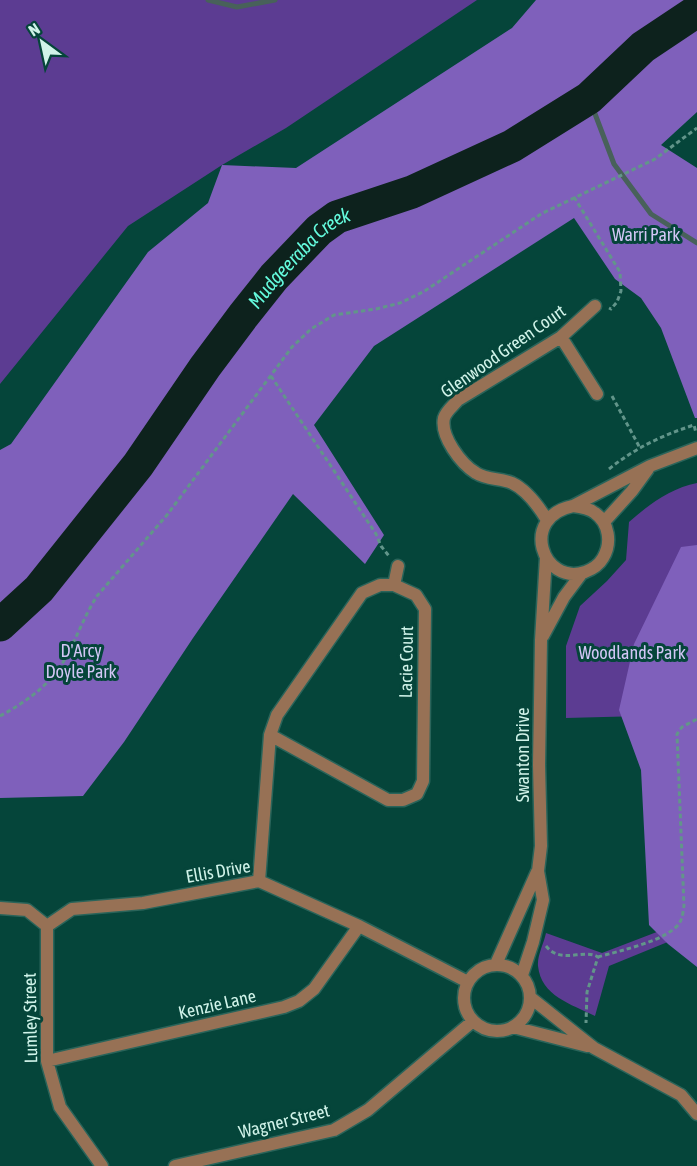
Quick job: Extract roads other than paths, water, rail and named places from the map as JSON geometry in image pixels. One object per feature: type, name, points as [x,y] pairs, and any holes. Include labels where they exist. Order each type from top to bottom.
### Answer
[{"type":"street","name":"Glenwood Green Court","points":[[547,520],[540,508],[513,483],[489,479],[476,473],[463,462],[448,441],[444,431],[444,419],[447,411],[458,400],[561,337],[600,310]]},
{"type":"street","points":[[561,337],[597,394]]},
{"type":"street","points":[[547,520],[564,508],[573,506],[650,466],[697,448]]},
{"type":"street","points":[[573,506],[596,513],[604,522],[632,491],[650,466]]},
{"type":"street","name":"Swanton Drive","points":[[522,975],[543,900],[538,871],[541,846],[539,765],[541,640],[546,557],[541,539],[547,520]]},
{"type":"street","name":"Swanton Drive","points":[[541,640],[564,597],[582,573],[592,569],[606,553],[609,542],[604,522]]},
{"type":"street","points":[[546,557],[561,571],[582,573]]},
{"type":"street","points":[[259,881],[270,735],[277,715],[362,593],[380,585],[394,585],[398,566]]},
{"type":"street","name":"Lacie Court","points":[[270,735],[388,800],[403,800],[417,794],[423,781],[424,609],[416,595],[394,585]]},
{"type":"street","name":"Swanton Drive","points":[[496,964],[538,871]]},
{"type":"street","name":"Ellis Drive","points":[[47,926],[72,909],[143,903],[259,881],[359,926],[468,982]]},
{"type":"street","points":[[0,908],[27,910],[47,926]]},
{"type":"street","name":"Lumley Street","points":[[47,926],[47,1061],[60,1107],[102,1166]]},
{"type":"street","name":"Kenzie Lane","points":[[47,1061],[284,1007],[299,1001],[314,989],[359,926]]},
{"type":"street","points":[[496,964],[510,967],[522,975],[531,998],[522,1019],[513,1027],[497,1031],[488,1030],[473,1021],[464,1002],[464,992],[475,973],[484,967],[496,964]]},
{"type":"street","points":[[531,998],[594,1048],[681,1095],[697,1114]]},
{"type":"street","name":"Wagner Street","points":[[175,1166],[334,1130],[368,1110],[473,1021]]},
{"type":"street","points":[[513,1027],[594,1048]]},
{"type":"waterway","points":[[208,0],[237,7],[275,0]]},
{"type":"waterway","name":"Mudgeeraba Creek","points":[[0,625],[39,589],[138,465],[243,316],[274,277],[319,230],[337,217],[412,192],[512,146],[589,98],[643,47],[697,11]]},
{"type":"waterway","points":[[589,98],[614,164],[651,214],[697,243]]},
{"type":"park label","name":"Warri Park","points":[[646,234]]},
{"type":"park label","name":"Woodlands Park","points":[[632,652]]},
{"type":"park label","name":"D'Arcy Doyle Park","points":[[81,660]]}]
